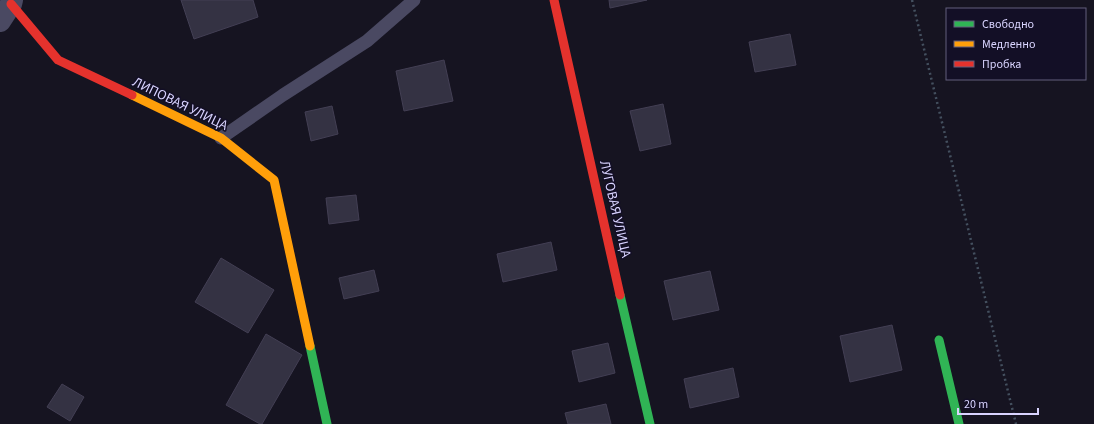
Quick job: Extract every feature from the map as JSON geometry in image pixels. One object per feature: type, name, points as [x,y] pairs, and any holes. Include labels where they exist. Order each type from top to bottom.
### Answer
[{"type":"street","name":"ЛУГОВАЯ УЛИЦА","points":[[554,0],[650,424]]},
{"type":"street","name":"ЛИПОВАЯ УЛИЦА","points":[[8,8],[58,60],[221,138],[274,180],[327,424]]},
{"type":"street","points":[[939,340],[959,424]]},
{"type":"lane","points":[[221,138],[283,95],[367,41],[414,0]]},
{"type":"path","points":[[912,0],[1016,424]]},
{"type":"building","points":[[181,0],[253,0],[258,17],[194,39]]},
{"type":"building","points":[[609,0],[647,0],[610,8]]},
{"type":"building","points":[[790,34],[796,65],[755,72],[749,42]]},
{"type":"building","points":[[444,60],[453,101],[404,111],[396,71]]},
{"type":"building","points":[[663,104],[671,144],[640,151],[630,111]]},
{"type":"building","points":[[332,106],[338,134],[311,141],[305,112]]},
{"type":"building","points":[[356,195],[359,220],[329,224],[326,198]]},
{"type":"building","points":[[551,242],[557,270],[503,282],[497,254]]},
{"type":"building","points":[[221,258],[274,290],[248,333],[195,302]]},
{"type":"building","points":[[374,270],[379,291],[344,299],[339,278]]},
{"type":"building","points":[[710,271],[719,310],[673,320],[664,281]]},
{"type":"building","points":[[892,325],[902,370],[850,382],[840,336]]},
{"type":"building","points":[[266,334],[302,355],[262,424],[260,424],[226,405]]},
{"type":"building","points":[[608,343],[615,373],[579,382],[572,351]]},
{"type":"building","points":[[733,368],[739,397],[690,408],[684,379]]},
{"type":"building","points":[[62,384],[84,397],[70,421],[47,407]]},
{"type":"building","points":[[606,404],[611,424],[568,424],[565,413]]},
{"type":"traffic: fast","points":[[620,295],[650,424]]},
{"type":"traffic: fast","points":[[939,340],[959,424]]},
{"type":"traffic: fast","points":[[310,346],[327,424]]},
{"type":"traffic: slow","points":[[132,95],[221,138],[274,180],[310,346]]},
{"type":"traffic: jam","points":[[554,0],[620,295]]},
{"type":"traffic: jam","points":[[11,4],[58,60],[132,95]]}]
